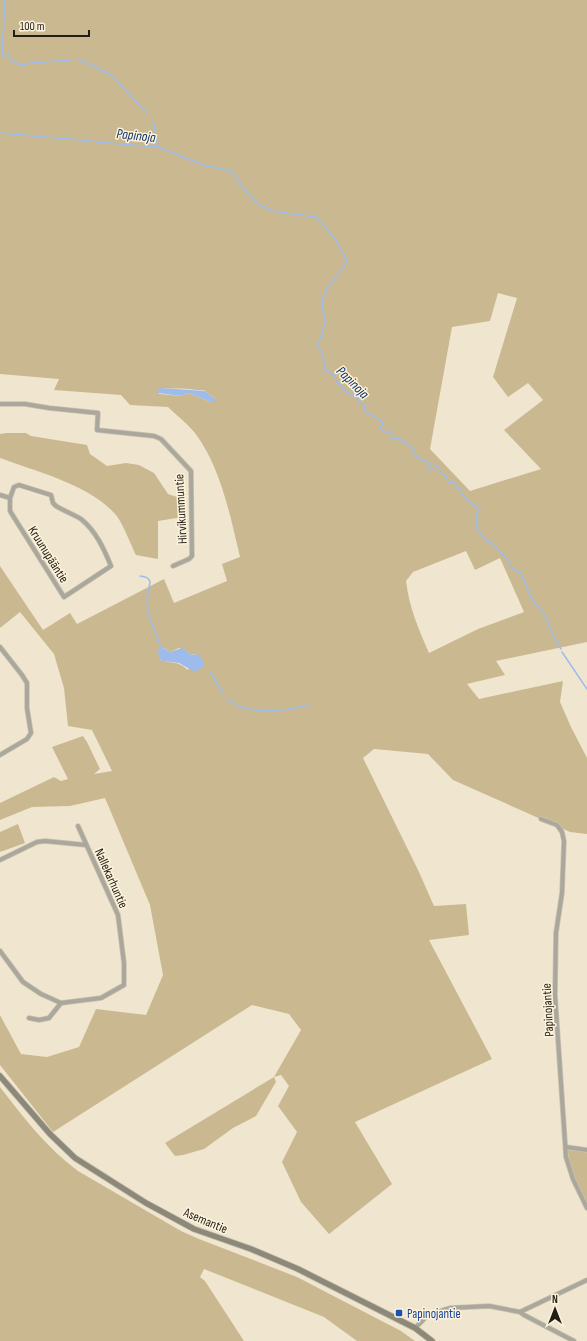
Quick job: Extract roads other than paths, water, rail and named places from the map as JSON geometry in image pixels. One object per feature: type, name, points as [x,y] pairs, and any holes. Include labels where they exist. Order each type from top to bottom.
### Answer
[{"type":"main road","name":"Asemantie","points":[[0,1076],[50,1134],[75,1158],[146,1203],[194,1228],[251,1249],[298,1269],[415,1328],[432,1341]]},
{"type":"street","name":"Hirvikummuntie","points":[[0,404],[25,404],[98,413],[97,430],[154,436],[161,439],[191,471],[192,556],[189,559],[173,566]]},
{"type":"street","name":"Kruunupääntie","points":[[19,485],[51,495],[53,503],[56,506],[79,518],[88,526],[101,543],[111,566],[64,597],[10,511],[10,498],[14,487],[19,485]]},
{"type":"street","points":[[0,496],[10,498]]},
{"type":"street","points":[[0,647],[27,683],[27,708],[31,733],[28,739],[0,755]]},
{"type":"street","name":"Papinojantie","points":[[541,819],[557,825],[562,832],[564,841],[562,893],[556,933],[555,995],[566,1158],[572,1179],[587,1208]]},
{"type":"street","points":[[0,860],[37,842],[45,841],[86,845],[78,826]]},
{"type":"street","name":"Nallekarhuntie","points":[[61,1003],[101,998],[124,985],[124,964],[118,915],[86,845]]},
{"type":"street","points":[[0,951],[23,982],[40,994],[61,1003],[56,1012],[50,1018],[40,1020],[29,1018]]},
{"type":"street","points":[[566,1147],[587,1150]]},
{"type":"street","points":[[415,1328],[428,1315],[450,1308],[489,1306],[520,1312],[587,1280]]},
{"type":"street","points":[[520,1312],[574,1341]]},
{"type":"water","points":[[161,388],[205,391],[215,399],[215,402],[211,402],[189,393],[181,396],[158,393],[157,391]]},
{"type":"water","points":[[162,647],[170,652],[182,648],[191,655],[198,654],[203,661],[203,667],[199,670],[193,671],[179,663],[163,661],[159,658],[158,650]]},
{"type":"waterway","name":"Papinoja","points":[[5,0],[2,56],[8,55],[11,61],[21,65],[71,60]]},
{"type":"waterway","points":[[78,59],[110,74],[147,113]]},
{"type":"waterway","points":[[153,120],[158,146]]},
{"type":"waterway","name":"Papinoja","points":[[0,133],[92,141]]},
{"type":"waterway","name":"Papinoja","points":[[96,142],[158,147],[206,166],[231,171],[258,204],[272,211],[316,217],[336,240],[347,261],[327,289],[322,302],[326,321],[319,342],[319,348],[324,358],[324,369],[335,376],[336,382],[341,385],[342,389],[354,396],[365,406],[364,409],[366,413],[383,423],[380,428],[384,432],[390,431],[392,438],[400,439],[409,444],[418,459],[429,462],[429,469],[439,466],[440,472],[446,476],[448,482],[455,483],[456,487],[461,490],[466,499],[480,508],[476,517],[477,529],[485,539],[493,544],[506,558],[512,568],[521,573],[532,600],[545,615],[561,649]]},
{"type":"waterway","points":[[140,576],[148,578],[150,582],[147,599],[148,614],[161,647]]},
{"type":"waterway","name":"Papinoja","points":[[562,652],[587,689]]},
{"type":"waterway","points":[[210,672],[223,693]]},
{"type":"waterway","points":[[227,699],[237,705],[252,710],[269,711],[310,705]]},
{"type":"place","name":"Papinojantie","points":[[399,1313]]}]
